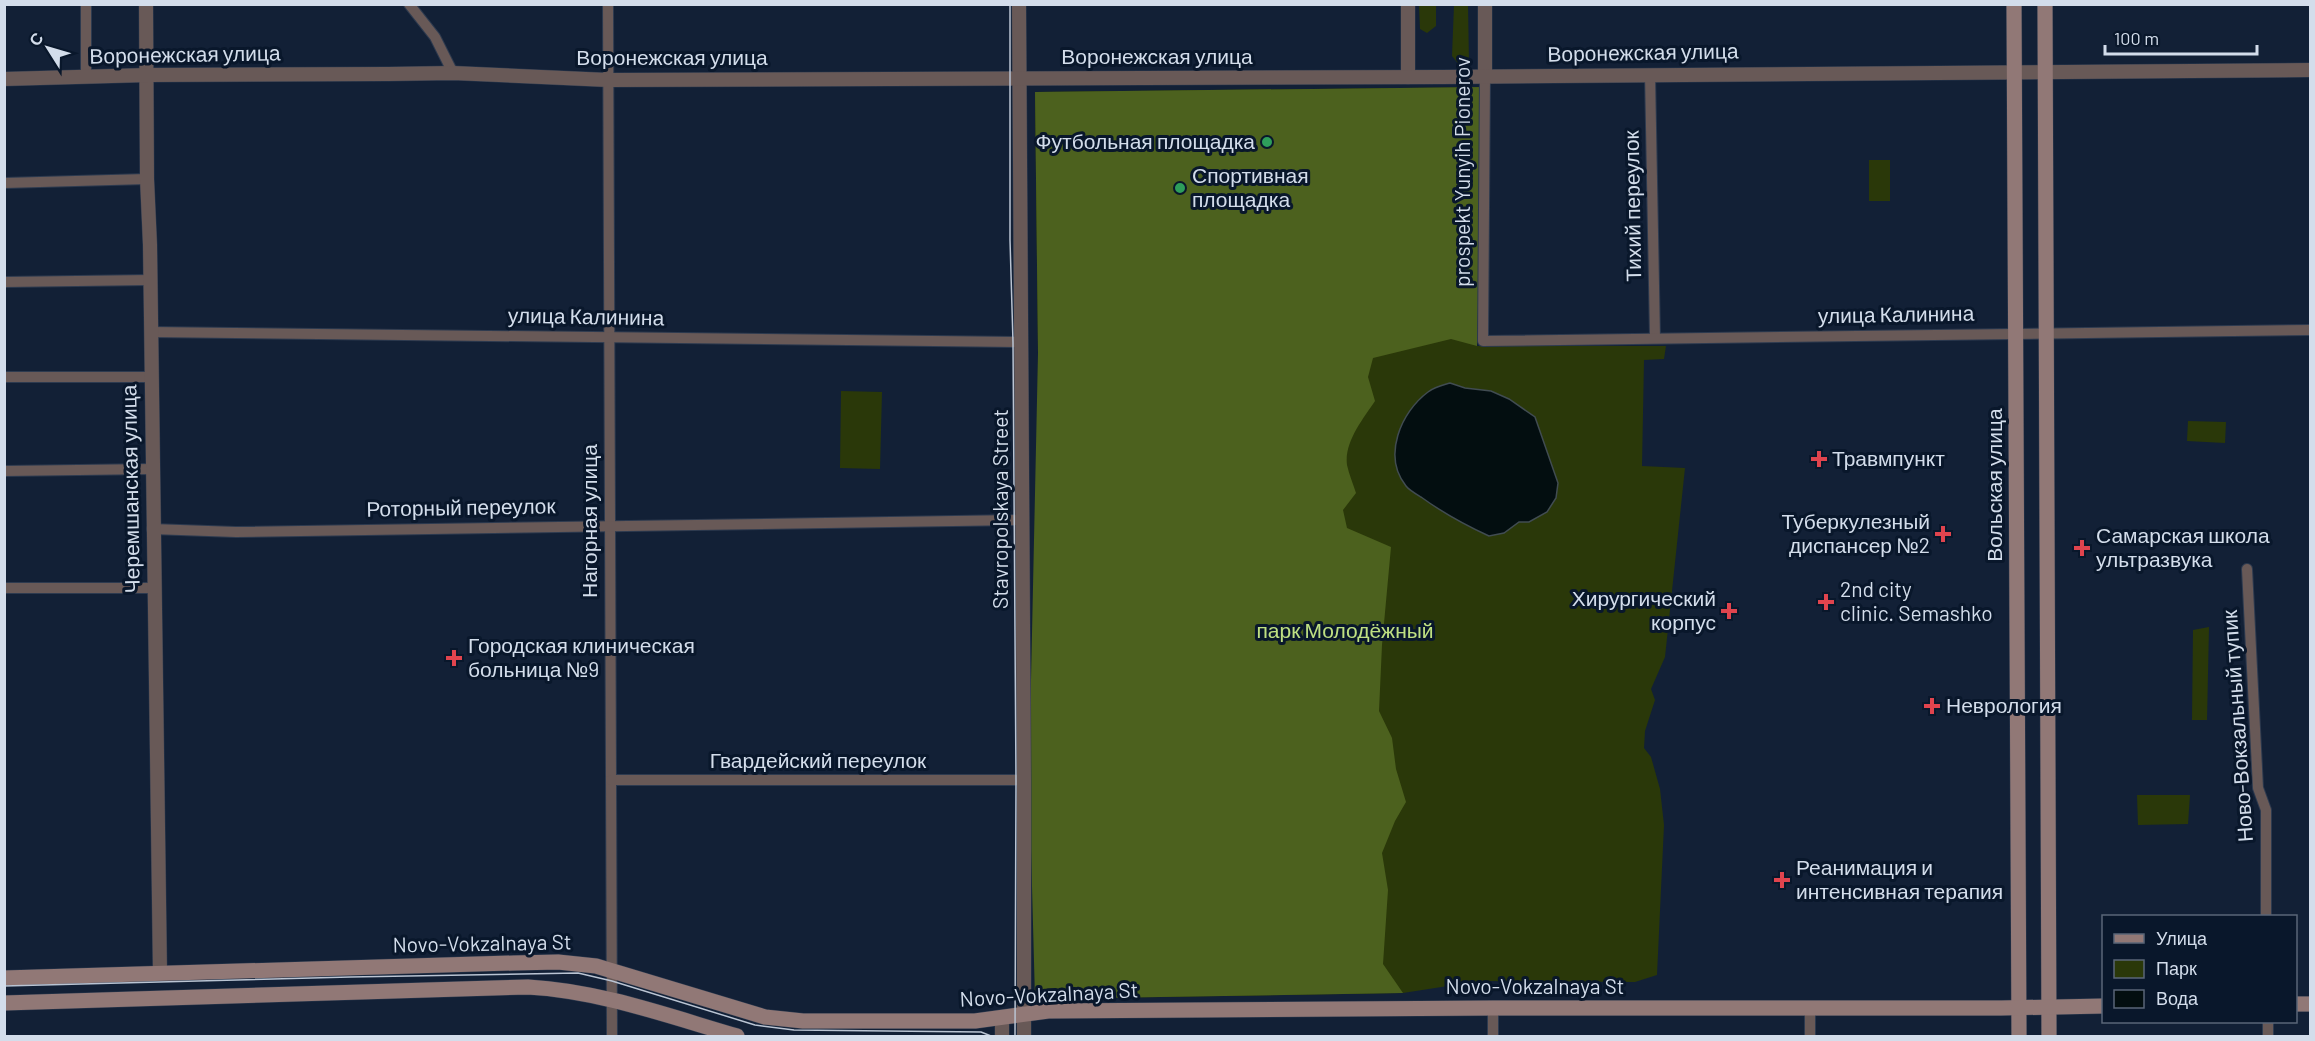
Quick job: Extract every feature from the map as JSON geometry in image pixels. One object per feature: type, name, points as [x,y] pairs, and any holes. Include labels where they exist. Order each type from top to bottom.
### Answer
[{"type":"main road","name":"Вольская улица","points":[[2014,4],[2019,1036]]},
{"type":"main road","points":[[2045,4],[2049,1036]]},
{"type":"main road","name":"Novo-Vokzalnaya St","points":[[4,978],[579,963],[612,970],[765,1017],[803,1022],[975,1021],[1048,1011],[2102,1006]]},
{"type":"main road","name":"Novo-Vokzalnaya St","points":[[4,1004],[516,987],[573,990],[612,999],[737,1036]]},
{"type":"street","points":[[86,4],[86,77]]},
{"type":"street","name":"Черемшанская улица","points":[[146,4],[160,974]]},
{"type":"street","points":[[409,4],[435,37],[453,73]]},
{"type":"street","name":"Нагорная улица","points":[[608,4],[612,1036]]},
{"type":"street","name":"Stavropolskaya Street","points":[[1019,4],[1024,1036]]},
{"type":"street","points":[[1408,4],[1408,77]]},
{"type":"street","name":"prospekt Yunyih Pionerov","points":[[1483,341],[1485,4]]},
{"type":"street","name":"Воронежская улица","points":[[4,79],[148,75],[453,73],[608,80],[2310,70]]},
{"type":"street","name":"Тихий переулок","points":[[1650,74],[1655,338]]},
{"type":"street","points":[[4,183],[147,179]]},
{"type":"street","points":[[4,282],[149,280]]},
{"type":"street","name":"улица Калинина","points":[[1483,341],[2046,334],[2092,331],[2310,330]]},
{"type":"street","name":"улица Калинина","points":[[150,332],[1022,342]]},
{"type":"street","points":[[4,377],[151,377]]},
{"type":"street","points":[[4,471],[152,470]]},
{"type":"street","name":"Роторный переулок","points":[[153,530],[236,532],[1022,520]]},
{"type":"street","name":"Ново-Вокзальный тупик","points":[[2247,569],[2258,788],[2266,810],[2266,915]]},
{"type":"street","points":[[4,588],[154,588]]},
{"type":"street","name":"Гвардейский переулок","points":[[611,780],[1024,780]]},
{"type":"street","points":[[1810,1007],[1810,1036]]},
{"type":"street","points":[[1493,1008],[1493,1036]]},
{"type":"street","points":[[1002,1018],[1002,1036]]},
{"type":"green space","points":[[1419,5],[1436,5],[1436,26],[1427,33],[1420,29]]},
{"type":"green space","points":[[1454,5],[1468,5],[1469,64],[1460,66],[1452,56]]},
{"type":"green space","name":"парк Молодёжный","points":[[1484,87],[1477,346],[1666,346],[1664,359],[1644,360],[1642,466],[1685,468],[1665,657],[1651,689],[1655,700],[1645,731],[1644,748],[1651,757],[1660,789],[1664,825],[1657,975],[1635,982],[1480,981],[1403,993],[1035,999],[1038,353],[1035,92]]},
{"type":"green space","name":"парк Молодёжный","points":[[1484,87],[1477,346],[1451,339],[1373,358],[1368,377],[1375,401],[1355,431],[1347,456],[1347,465],[1356,493],[1343,510],[1347,528],[1391,547],[1382,645],[1379,711],[1392,738],[1396,769],[1406,802],[1395,821],[1382,853],[1388,890],[1383,964],[1403,993],[1035,999],[1029,774],[1038,353],[1035,92]]},
{"type":"green space","points":[[1869,160],[1890,160],[1890,201],[1869,201]]},
{"type":"green space","points":[[841,391],[882,392],[880,469],[840,468]]},
{"type":"green space","points":[[2188,421],[2226,422],[2225,443],[2187,441]]},
{"type":"green space","points":[[2209,627],[2207,720],[2192,720],[2193,630]]},
{"type":"green space","points":[[2137,795],[2190,795],[2188,824],[2138,825]]},
{"type":"water","points":[[1450,383],[1465,388],[1491,391],[1509,399],[1535,417],[1558,483],[1556,498],[1547,512],[1529,522],[1519,522],[1504,533],[1489,536],[1446,513],[1406,486],[1399,474],[1395,448],[1403,423],[1418,401],[1428,392]]},
{"type":"tram line","points":[[1010,4],[1010,240],[1013,342],[1016,781],[1015,1036]]},
{"type":"tram line","points":[[4,986],[578,973],[612,981],[755,1025],[794,1030],[981,1032],[991,1036]]},
{"type":"place","name":"Футбольная площадка","points":[[1267,142]]},
{"type":"place","name":"Спортивная площадка","points":[[1180,188]]},
{"type":"place","name":"Травмпункт","points":[[1819,459]]},
{"type":"place","name":"Туберкулезный диспансер №2","points":[[1943,534]]},
{"type":"place","name":"Самарская школа ультразвука","points":[[2082,548]]},
{"type":"place","name":"2nd city clinic. Semashko","points":[[1826,602]]},
{"type":"place","name":"Хирургический корпус","points":[[1729,611]]},
{"type":"place","name":"Городская клиническая больница №9","points":[[454,658]]},
{"type":"place","name":"Неврология","points":[[1932,706]]},
{"type":"place","name":"Реанимация и интенсивная терапия","points":[[1782,880]]}]
